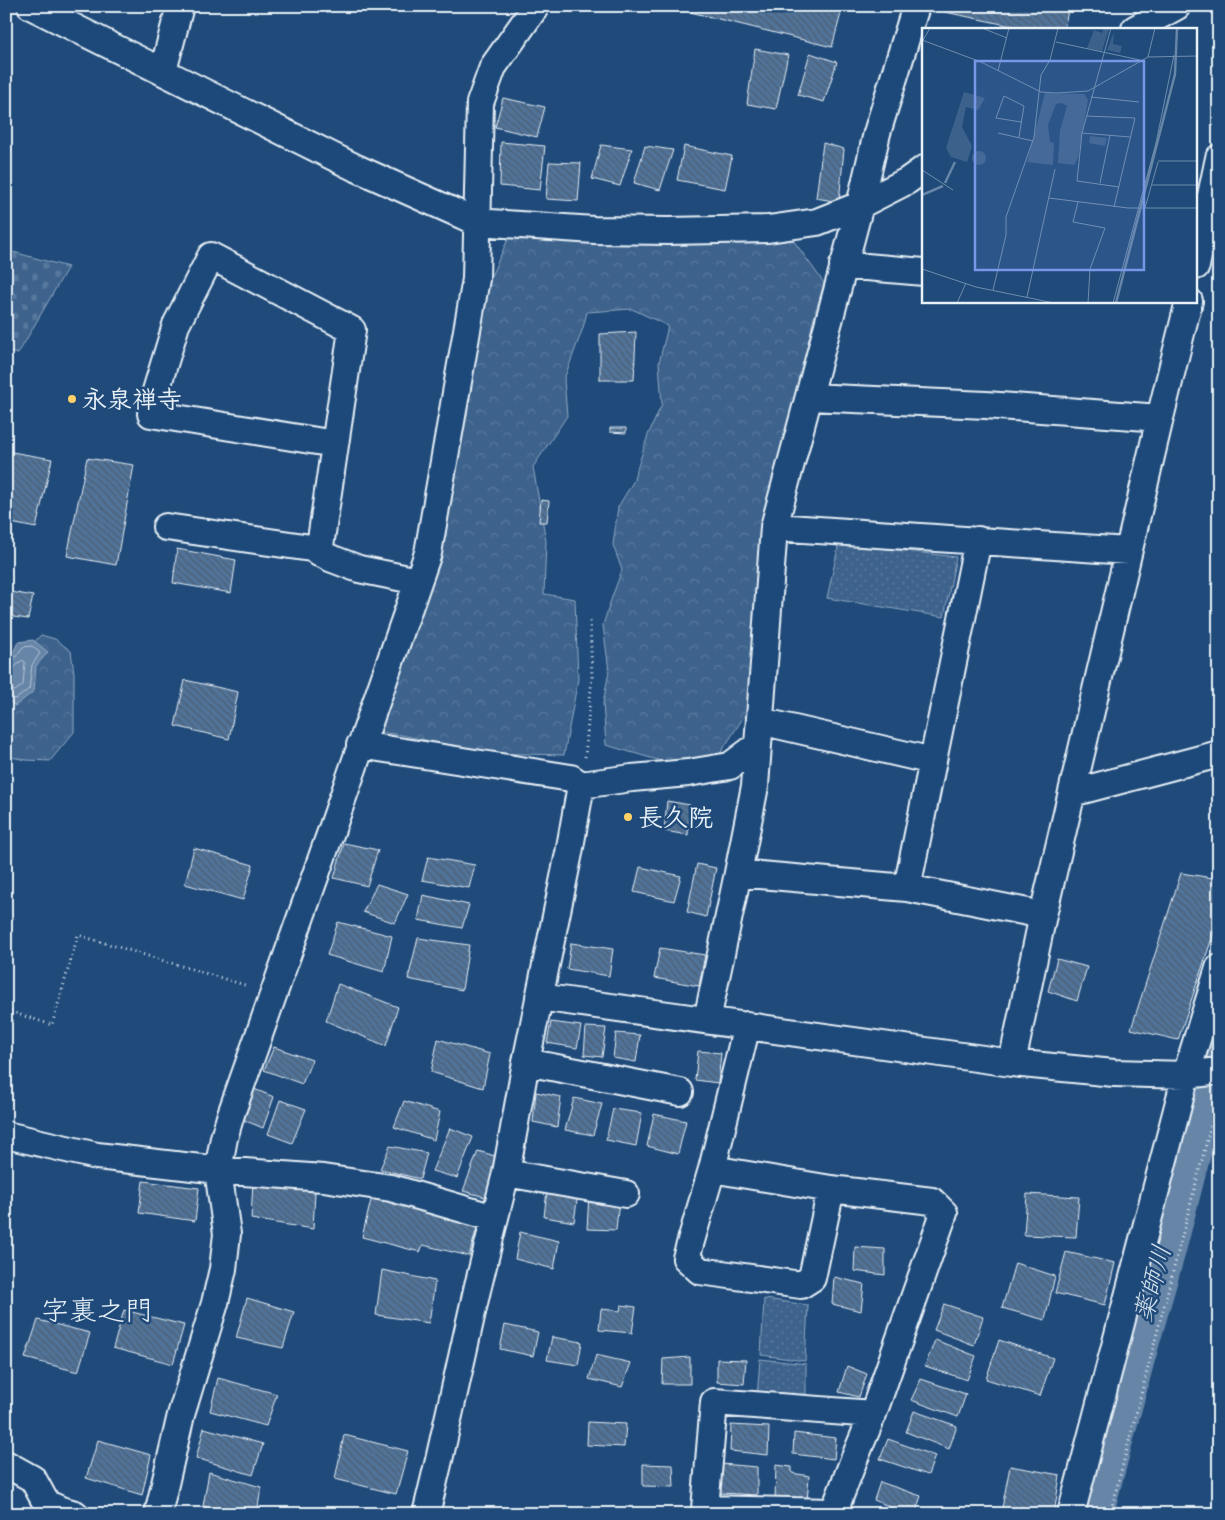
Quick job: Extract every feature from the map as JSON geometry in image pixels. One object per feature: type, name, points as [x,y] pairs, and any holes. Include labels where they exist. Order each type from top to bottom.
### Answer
[{"type":"street","points":[[31,6],[354,167],[477,222],[603,230],[768,229],[818,222],[860,205],[907,181],[922,170]]},
{"type":"street","points":[[162,72],[180,6]]},
{"type":"street","points":[[158,1514],[181,1416],[215,1303],[223,1268],[227,1234],[218,1170],[224,1138],[428,553],[476,279],[480,103],[493,68],[536,6]]},
{"type":"street","points":[[707,1020],[755,786],[774,527],[860,205],[877,133],[916,6]]},
{"type":"street","points":[[1137,28],[1177,6]]},
{"type":"street","points":[[1198,257],[1219,158]]},
{"type":"street","points":[[319,553],[352,330],[211,256],[176,324],[152,404],[151,414],[335,444]]},
{"type":"street","points":[[843,265],[922,272]]},
{"type":"street","points":[[1012,1063],[1043,915],[1128,551],[1189,302]]},
{"type":"street","points":[[809,397],[986,405],[1160,418]]},
{"type":"street","points":[[166,527],[311,548],[359,569],[418,581]]},
{"type":"street","points":[[774,527],[1128,551]]},
{"type":"street","points":[[907,888],[978,540]]},
{"type":"street","points":[[360,745],[571,778],[581,784],[688,773],[730,766],[759,734]]},
{"type":"street","points":[[759,734],[933,761]]},
{"type":"street","points":[[1072,793],[1219,754]]},
{"type":"street","points":[[426,1514],[494,1218],[506,1174],[526,1062],[569,853],[581,784]]},
{"type":"street","points":[[738,873],[907,888],[1043,915]]},
{"type":"street","points":[[1071,1514],[1186,1075],[1219,968]]},
{"type":"street","points":[[540,997],[1012,1063],[1114,1073],[1186,1075],[1219,1071]]},
{"type":"street","points":[[746,1025],[712,1169],[686,1258],[700,1271],[801,1285],[812,1278],[830,1189]]},
{"type":"street","points":[[526,1062],[680,1092]]},
{"type":"street","points":[[6,1135],[97,1156],[218,1170],[323,1178],[391,1188],[494,1218]]},
{"type":"street","points":[[712,1169],[830,1189],[932,1201],[944,1213],[873,1414],[833,1513],[705,1509],[714,1402],[873,1414]]},
{"type":"street","points":[[506,1174],[626,1194]]},
{"type":"street","points":[[6,1464],[33,1478],[46,1503],[75,1514]]},
{"type":"path","points":[[581,784],[592,677],[590,620]]},
{"type":"path","points":[[6,1010],[52,1025],[78,935],[274,994]]},
{"type":"path","points":[[1110,1514],[1219,1097]]},
{"type":"green space","points":[[510,235],[791,237],[824,283],[813,321],[785,450],[752,704],[716,760],[668,763],[606,745],[603,703],[609,671],[603,625],[622,570],[613,545],[618,507],[633,482],[648,435],[662,404],[659,363],[668,326],[632,309],[587,312],[564,379],[567,416],[533,467],[546,541],[544,594],[575,599],[578,679],[564,755],[486,753],[402,735],[378,732],[485,289]]},
{"type":"green space","points":[[6,250],[68,267],[18,354],[6,351]]},
{"type":"green space","points":[[839,543],[956,557],[944,617],[827,598]]},
{"type":"green space","points":[[41,635],[55,639],[71,651],[74,673],[74,732],[50,761],[26,760],[6,756],[6,672]]},
{"type":"green space","points":[[764,1299],[808,1305],[805,1361],[761,1355]]},
{"type":"green space","points":[[760,1359],[806,1364],[806,1403],[757,1398]]},
{"type":"water","points":[[33,640],[48,652],[36,666],[34,691],[15,706],[6,699],[6,660],[12,655],[18,642]]},
{"type":"building","points":[[666,6],[843,6],[832,47]]},
{"type":"building","points":[[932,6],[1069,6],[1064,28],[1021,28],[931,9]]},
{"type":"building","points":[[755,49],[788,55],[776,109],[747,104]]},
{"type":"building","points":[[810,53],[837,62],[824,102],[798,95]]},
{"type":"building","points":[[503,98],[545,107],[537,137],[495,127]]},
{"type":"building","points":[[501,142],[545,146],[540,190],[500,186]]},
{"type":"building","points":[[823,143],[844,149],[839,202],[816,198]]},
{"type":"building","points":[[601,145],[632,149],[620,186],[592,179]]},
{"type":"building","points":[[645,146],[673,150],[660,190],[634,183]]},
{"type":"building","points":[[684,146],[732,156],[725,189],[677,180]]},
{"type":"building","points":[[549,162],[581,163],[578,201],[546,199]]},
{"type":"building","points":[[636,332],[634,380],[600,380],[600,334]]},
{"type":"building","points":[[610,428],[626,428],[626,433],[610,432]]},
{"type":"building","points":[[6,451],[52,459],[36,528],[6,522]]},
{"type":"building","points":[[87,458],[134,465],[116,565],[67,556]]},
{"type":"building","points":[[541,500],[549,501],[547,522],[539,522]]},
{"type":"building","points":[[177,549],[236,560],[231,593],[173,583]]},
{"type":"building","points":[[6,591],[33,596],[28,619],[6,616]]},
{"type":"building","points":[[185,680],[238,692],[229,739],[175,726]]},
{"type":"building","points":[[667,801],[690,805],[688,835],[664,831]]},
{"type":"building","points":[[344,843],[378,850],[367,886],[334,878]]},
{"type":"building","points":[[194,848],[253,865],[243,900],[185,884]]},
{"type":"building","points":[[428,857],[475,865],[469,888],[422,880]]},
{"type":"building","points":[[697,864],[716,868],[706,917],[687,912]]},
{"type":"building","points":[[640,867],[681,876],[674,901],[634,892]]},
{"type":"building","points":[[1181,873],[1219,879],[1219,917],[1178,1040],[1131,1029]]},
{"type":"building","points":[[377,884],[408,894],[395,923],[363,912]]},
{"type":"building","points":[[423,895],[469,905],[462,928],[418,920]]},
{"type":"building","points":[[338,922],[392,936],[384,972],[327,955]]},
{"type":"building","points":[[418,938],[469,945],[462,990],[408,979]]},
{"type":"building","points":[[571,943],[613,949],[609,976],[567,969]]},
{"type":"building","points":[[660,948],[705,955],[699,986],[654,978]]},
{"type":"building","points":[[1057,959],[1087,967],[1077,1001],[1048,991]]},
{"type":"building","points":[[338,984],[398,1007],[386,1046],[326,1021]]},
{"type":"building","points":[[551,1022],[581,1026],[577,1048],[547,1043]]},
{"type":"building","points":[[586,1027],[606,1028],[602,1057],[584,1055]]},
{"type":"building","points":[[616,1033],[640,1035],[636,1062],[613,1058]]},
{"type":"building","points":[[438,1039],[490,1054],[483,1088],[431,1072]]},
{"type":"building","points":[[274,1047],[312,1060],[302,1084],[264,1070]]},
{"type":"building","points":[[698,1051],[721,1053],[718,1083],[695,1080]]},
{"type":"building","points":[[249,1087],[274,1097],[263,1128],[239,1118]]},
{"type":"building","points":[[536,1092],[561,1097],[557,1127],[533,1122]]},
{"type":"building","points":[[574,1098],[602,1104],[593,1135],[565,1130]]},
{"type":"building","points":[[280,1100],[306,1109],[292,1143],[268,1134]]},
{"type":"building","points":[[404,1101],[440,1112],[434,1140],[394,1127]]},
{"type":"building","points":[[613,1109],[642,1113],[636,1146],[606,1140]]},
{"type":"building","points":[[654,1114],[686,1121],[678,1154],[647,1146]]},
{"type":"building","points":[[450,1128],[473,1137],[457,1178],[432,1171]]},
{"type":"building","points":[[390,1146],[427,1153],[420,1179],[380,1169]]},
{"type":"building","points":[[478,1151],[502,1158],[489,1198],[463,1191]]},
{"type":"building","points":[[143,1181],[199,1188],[195,1221],[139,1213]]},
{"type":"building","points":[[253,1181],[315,1192],[313,1229],[251,1219]]},
{"type":"building","points":[[547,1190],[578,1194],[574,1222],[544,1217]]},
{"type":"building","points":[[1027,1194],[1079,1197],[1076,1237],[1024,1235]]},
{"type":"building","points":[[589,1195],[619,1199],[616,1230],[587,1229]]},
{"type":"building","points":[[372,1196],[477,1228],[469,1256],[423,1245],[420,1252],[362,1237]]},
{"type":"building","points":[[520,1232],[559,1241],[554,1269],[515,1259]]},
{"type":"building","points":[[855,1247],[885,1249],[885,1275],[854,1271]]},
{"type":"building","points":[[1066,1252],[1115,1263],[1105,1305],[1055,1293]]},
{"type":"building","points":[[1015,1263],[1055,1276],[1045,1320],[1002,1308]]},
{"type":"building","points":[[382,1270],[435,1281],[429,1323],[376,1315]]},
{"type":"building","points":[[834,1277],[864,1284],[861,1311],[832,1304]]},
{"type":"building","points":[[247,1298],[294,1312],[283,1348],[236,1338]]},
{"type":"building","points":[[944,1304],[983,1317],[974,1345],[934,1330]]},
{"type":"building","points":[[621,1305],[636,1307],[632,1333],[599,1330],[601,1309],[620,1311]]},
{"type":"building","points":[[124,1310],[184,1325],[173,1364],[113,1348]]},
{"type":"building","points":[[38,1320],[90,1333],[78,1372],[25,1358]]},
{"type":"building","points":[[505,1325],[538,1332],[533,1356],[500,1349]]},
{"type":"building","points":[[552,1337],[582,1342],[578,1365],[547,1360]]},
{"type":"building","points":[[935,1340],[976,1356],[967,1380],[925,1366]]},
{"type":"building","points":[[999,1340],[1053,1358],[1040,1396],[986,1379]]},
{"type":"building","points":[[596,1355],[631,1363],[622,1387],[589,1379]]},
{"type":"building","points":[[690,1357],[690,1384],[662,1384],[663,1359]]},
{"type":"building","points":[[717,1359],[746,1360],[744,1384],[717,1382]]},
{"type":"building","points":[[847,1366],[867,1374],[859,1397],[839,1392]]},
{"type":"building","points":[[218,1378],[277,1394],[266,1426],[210,1411]]},
{"type":"building","points":[[921,1379],[966,1394],[958,1417],[911,1400]]},
{"type":"building","points":[[914,1411],[957,1426],[949,1449],[906,1432]]},
{"type":"building","points":[[588,1422],[626,1424],[624,1447],[587,1445]]},
{"type":"building","points":[[731,1425],[769,1427],[768,1455],[730,1451]]},
{"type":"building","points":[[204,1428],[263,1444],[253,1475],[196,1458]]},
{"type":"building","points":[[794,1433],[836,1438],[834,1459],[793,1454]]},
{"type":"building","points":[[344,1435],[408,1451],[396,1494],[335,1479]]},
{"type":"building","points":[[888,1439],[935,1456],[928,1475],[880,1459]]},
{"type":"building","points":[[98,1440],[151,1455],[142,1495],[86,1478]]},
{"type":"building","points":[[643,1464],[673,1465],[674,1487],[643,1486]]},
{"type":"building","points":[[721,1464],[757,1467],[757,1495],[720,1493]]},
{"type":"building","points":[[776,1465],[792,1467],[792,1473],[809,1476],[807,1502],[775,1500]]},
{"type":"building","points":[[1010,1466],[1060,1475],[1054,1514],[1026,1514],[1002,1508]]},
{"type":"building","points":[[209,1472],[261,1487],[257,1514],[233,1514],[203,1506]]},
{"type":"building","points":[[880,1482],[921,1496],[915,1514],[891,1514],[893,1508],[874,1500]]},
{"type":"waterway","name":"薬師川","points":[[1089,1514],[1195,1121],[1219,1053]]},
{"type":"place","name":"永泉禅寺","points":[[72,399]]},
{"type":"place","name":"長久院","points":[[628,817]]},
{"type":"district","name":"字裏之門","points":[[97,1310]]}]
